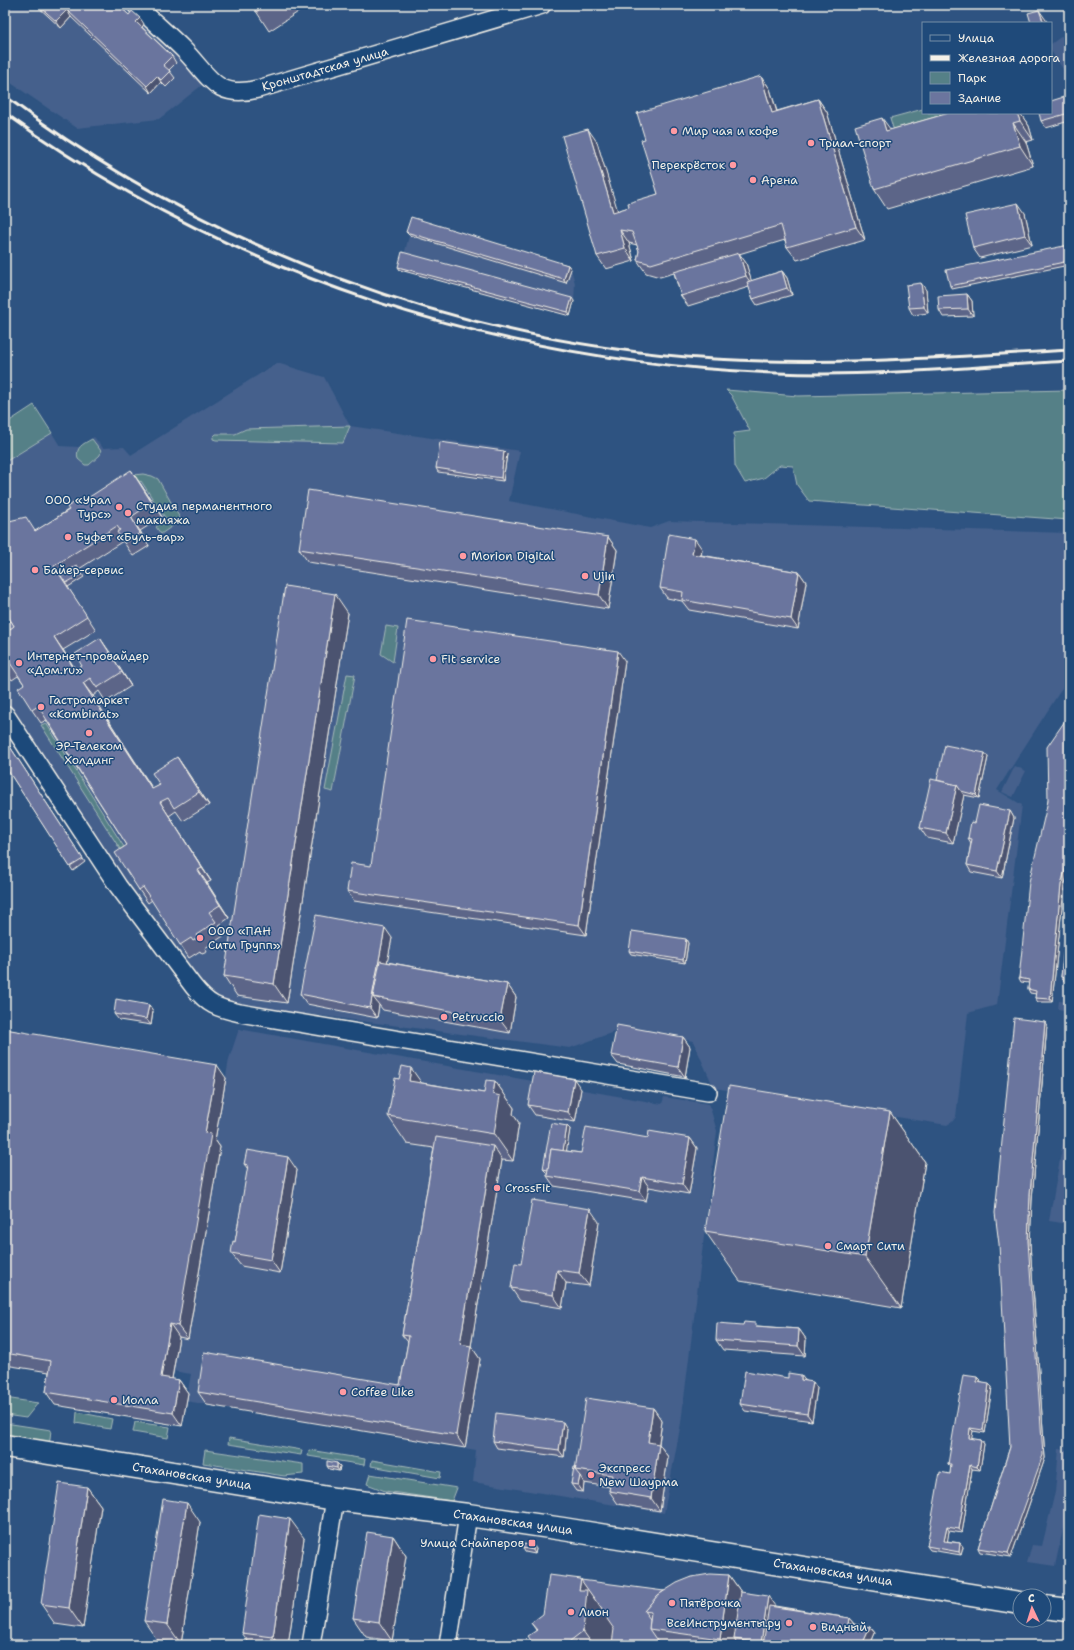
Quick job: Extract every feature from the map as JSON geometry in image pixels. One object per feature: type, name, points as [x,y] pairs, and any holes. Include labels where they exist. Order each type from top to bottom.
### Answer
[{"type":"main road","name":"Стахановская улица","points":[[5,1446],[335,1499],[468,1515],[1012,1602]]},
{"type":"main road","points":[[1052,1607],[1069,1610]]},
{"type":"street","name":"Кронштадтская улица","points":[[136,5],[184,50],[213,83],[234,92],[245,92],[542,5]]},
{"type":"street","points":[[5,714],[118,886],[193,986],[204,1000],[211,1005],[240,1014],[708,1092]]},
{"type":"street","points":[[311,1645],[335,1499]]},
{"type":"street","points":[[448,1645],[468,1515]]},
{"type":"shaded area","points":[[5,5],[121,5],[206,82],[159,119],[77,128],[5,79]]},
{"type":"shaded area","points":[[1069,31],[1069,78],[1052,52],[1052,43]]},
{"type":"shaded area","points":[[413,221],[571,269],[575,283],[574,301],[570,316],[400,270]]},
{"type":"shaded area","points":[[277,363],[324,377],[350,426],[520,451],[509,501],[650,528],[669,521],[1069,533],[1069,680],[1059,693],[997,790],[1022,805],[997,1005],[968,1013],[956,1117],[952,1122],[947,1125],[714,1088],[693,1041],[622,1029],[570,1048],[268,1009],[235,1011],[215,998],[186,969],[66,798],[5,704],[5,462],[52,433],[60,446],[79,447],[94,437],[103,448],[124,447],[131,455]]},
{"type":"shaded area","points":[[1015,766],[1026,771],[1013,797],[1002,792]]},
{"type":"shaded area","points":[[1059,1001],[1069,1002],[1069,1011],[1058,1009]]},
{"type":"shaded area","points":[[239,1029],[662,1104],[664,1097],[709,1104],[717,1131],[681,1423],[664,1513],[473,1482],[476,1450],[186,1401],[191,1374],[173,1371],[179,1337],[188,1338],[220,1148],[214,1146],[229,1059]]},
{"type":"shaded area","points":[[1069,1108],[1069,1218],[1068,1224],[1049,1221]]},
{"type":"shaded area","points":[[1059,1449],[1069,1450],[1069,1502],[1055,1566],[1027,1562],[1032,1545],[1042,1546],[1055,1492]]},
{"type":"green space","points":[[922,109],[922,114],[981,114],[900,151],[890,118]]},
{"type":"green space","points":[[726,390],[798,396],[1069,390],[1069,520],[809,501],[797,485],[793,466],[780,465],[764,478],[745,483],[735,466],[734,433],[750,431],[731,395]]},
{"type":"green space","points":[[34,405],[52,433],[5,462],[5,424]]},
{"type":"green space","points":[[350,426],[343,443],[213,439],[216,434],[235,434],[246,429]]},
{"type":"green space","points":[[92,439],[101,451],[100,455],[89,465],[85,465],[78,459],[77,455],[80,446]]},
{"type":"green space","points":[[143,474],[158,479],[181,520],[161,534],[156,527],[166,519],[141,481],[86,515],[133,475]]},
{"type":"green space","points":[[386,626],[398,628],[393,662],[381,654]]},
{"type":"green space","points":[[347,674],[355,675],[333,792],[325,790]]},
{"type":"green space","points":[[46,723],[124,847],[120,849],[41,725]]},
{"type":"green space","points":[[5,1398],[38,1403],[26,1418],[5,1415]]},
{"type":"green space","points":[[77,1412],[112,1419],[110,1429],[76,1423]]},
{"type":"green space","points":[[135,1422],[170,1427],[168,1438],[133,1432]]},
{"type":"green space","points":[[5,1423],[51,1430],[49,1447],[5,1439]]},
{"type":"green space","points":[[229,1438],[302,1450],[301,1455],[228,1444]]},
{"type":"green space","points":[[205,1450],[303,1464],[303,1474],[284,1476],[203,1463]]},
{"type":"green space","points":[[309,1450],[365,1459],[364,1465],[308,1456]]},
{"type":"green space","points":[[372,1460],[441,1472],[440,1478],[371,1466]]},
{"type":"green space","points":[[370,1474],[457,1488],[452,1501],[385,1491],[367,1484]]},
{"type":"building","points":[[38,5],[118,5],[129,15],[132,11],[140,18],[136,22],[172,56],[163,65],[170,71],[161,80],[157,76],[147,86],[67,10],[56,21]]},
{"type":"building","points":[[252,5],[266,5],[256,12]]},
{"type":"building","points":[[1039,10],[1043,21],[1031,22],[1028,13]]},
{"type":"building","name":"Арена","points":[[761,76],[772,113],[818,99],[856,227],[787,247],[781,225],[651,264],[637,260],[639,251],[632,232],[620,230],[625,248],[597,256],[562,136],[588,129],[613,212],[629,207],[628,203],[658,194],[641,140],[645,139],[637,113]]},
{"type":"building","points":[[1067,96],[1069,102],[1069,113],[1041,121],[1039,114],[1052,114],[1052,101]]},
{"type":"building","points":[[946,114],[1017,114],[1020,121],[1013,123],[1020,146],[874,189],[855,126],[882,118],[886,131]]},
{"type":"building","points":[[1066,183],[1069,183],[1069,193]]},
{"type":"building","points":[[1018,203],[1025,235],[973,248],[965,215]]},
{"type":"building","points":[[411,217],[568,265],[564,279],[406,232]]},
{"type":"building","points":[[1069,245],[1069,261],[950,286],[946,270]]},
{"type":"building","points":[[402,252],[572,298],[568,312],[398,267]]},
{"type":"building","points":[[739,253],[746,276],[681,296],[674,272]]},
{"type":"building","points":[[782,271],[787,288],[753,299],[747,282]]},
{"type":"building","points":[[921,283],[924,307],[909,308],[906,285]]},
{"type":"building","points":[[967,294],[968,309],[939,310],[938,296]]},
{"type":"building","points":[[440,442],[504,451],[501,478],[436,468]]},
{"type":"building","points":[[131,470],[152,503],[131,517],[140,533],[124,543],[117,532],[120,530],[117,526],[54,566],[87,616],[54,637],[75,670],[82,666],[75,654],[100,638],[122,672],[97,688],[90,678],[83,683],[152,789],[160,785],[152,773],[177,757],[199,792],[174,808],[168,798],[160,802],[202,868],[198,870],[220,905],[209,912],[216,922],[196,935],[198,938],[193,941],[191,938],[180,945],[143,887],[139,890],[115,853],[127,845],[38,706],[32,710],[18,688],[24,684],[10,663],[5,666],[5,632],[14,626],[5,611],[5,522],[26,517],[35,531],[69,510],[67,507],[75,502],[77,505]]},
{"type":"building","name":"Morion Digital","points":[[308,490],[608,537],[599,595],[299,549]]},
{"type":"building","points":[[669,534],[695,539],[692,554],[799,572],[791,619],[682,600],[683,592],[660,588]]},
{"type":"building","points":[[77,565],[82,574],[66,583],[61,576]]},
{"type":"building","points":[[285,586],[335,594],[274,984],[224,976]]},
{"type":"building","points":[[407,620],[618,651],[579,925],[347,891],[351,863],[371,866]]},
{"type":"building","points":[[11,621],[14,626],[10,629],[7,624]]},
{"type":"building","points":[[1069,715],[1069,855],[1061,885],[1050,999],[1035,998],[1036,991],[1028,989],[1029,980],[1019,978],[1029,882],[1048,801],[1047,747]]},
{"type":"building","points":[[5,739],[83,859],[70,867],[5,766]]},
{"type":"building","points":[[945,745],[985,753],[976,795],[961,791],[957,785],[937,780]]},
{"type":"building","points":[[931,779],[957,785],[946,833],[920,828]]},
{"type":"building","points":[[979,805],[1010,811],[997,871],[967,865],[972,839],[968,838],[971,822],[975,823]]},
{"type":"building","points":[[1069,906],[1069,979],[1061,977]]},
{"type":"building","points":[[316,915],[385,928],[370,1008],[300,994]]},
{"type":"building","points":[[632,931],[686,939],[683,960],[629,951]]},
{"type":"building","points":[[380,961],[507,984],[500,1020],[373,997]]},
{"type":"building","points":[[116,999],[149,1005],[146,1019],[114,1014]]},
{"type":"building","points":[[1014,1018],[1045,1022],[1030,1195],[1028,1241],[1043,1455],[1008,1553],[978,1548],[1010,1447],[999,1244],[995,1213]]},
{"type":"building","points":[[617,1025],[683,1037],[678,1067],[611,1055]]},
{"type":"building","points":[[5,1029],[217,1065],[205,1133],[211,1134],[178,1326],[170,1324],[161,1377],[179,1380],[173,1413],[46,1392],[51,1361],[5,1353]]},
{"type":"building","points":[[402,1066],[411,1068],[409,1081],[484,1093],[486,1080],[495,1081],[493,1094],[500,1096],[494,1134],[388,1116],[395,1078],[399,1079]]},
{"type":"building","points":[[534,1072],[574,1079],[568,1112],[528,1105]]},
{"type":"building","points":[[729,1086],[890,1112],[865,1257],[705,1231]]},
{"type":"building","points":[[551,1123],[567,1126],[563,1151],[551,1149],[548,1170],[543,1169]]},
{"type":"building","points":[[586,1127],[648,1138],[649,1131],[690,1138],[682,1184],[642,1177],[639,1191],[547,1176],[551,1149],[581,1153]]},
{"type":"building","points":[[436,1137],[493,1146],[460,1344],[471,1346],[456,1435],[198,1392],[204,1352],[400,1385],[409,1336],[402,1335]]},
{"type":"building","points":[[247,1150],[288,1157],[271,1260],[231,1253],[233,1241],[235,1242],[248,1165],[244,1164]]},
{"type":"building","points":[[532,1200],[590,1209],[579,1273],[557,1270],[553,1295],[511,1288],[515,1263],[521,1264]]},
{"type":"building","points":[[744,1322],[755,1323],[755,1326],[799,1329],[798,1346],[716,1340],[717,1323],[743,1325]]},
{"type":"building","points":[[745,1371],[788,1378],[788,1373],[801,1375],[801,1380],[813,1382],[807,1414],[740,1404]]},
{"type":"building","points":[[963,1375],[977,1377],[977,1382],[989,1384],[983,1430],[970,1428],[969,1438],[981,1440],[977,1467],[970,1465],[959,1529],[947,1527],[944,1541],[960,1543],[959,1552],[927,1546],[940,1472],[950,1474],[951,1464],[948,1464]]},
{"type":"building","points":[[586,1398],[653,1408],[648,1442],[659,1444],[651,1498],[609,1491],[612,1475],[575,1470]]},
{"type":"building","points":[[496,1413],[563,1422],[559,1450],[493,1441]]},
{"type":"building","points":[[327,1461],[337,1463],[337,1468],[327,1466]]},
{"type":"building","points":[[574,1467],[576,1467],[575,1470],[580,1476],[578,1485],[571,1484]]},
{"type":"building","points":[[59,1483],[87,1487],[69,1608],[41,1604]]},
{"type":"building","points":[[163,1499],[187,1503],[167,1624],[144,1621]]},
{"type":"building","points":[[259,1514],[290,1519],[273,1637],[242,1633]]},
{"type":"building","points":[[367,1532],[393,1536],[379,1622],[353,1618]]},
{"type":"building","points":[[524,1544],[534,1546],[533,1550],[523,1548]]},
{"type":"building","points":[[710,1574],[729,1575],[720,1639],[649,1629],[651,1612],[644,1611],[658,1595],[677,1583],[692,1577]]},
{"type":"building","points":[[549,1575],[581,1579],[579,1590],[587,1590],[583,1631],[565,1645],[534,1645],[528,1636],[537,1630],[531,1623],[543,1614]]},
{"type":"building","points":[[581,1580],[664,1591],[658,1595],[644,1611],[650,1619],[649,1629],[660,1645],[612,1644],[614,1629]]},
{"type":"building","points":[[741,1592],[768,1596],[761,1643],[734,1639]]},
{"type":"building","name":"Видный","points":[[769,1606],[849,1618],[848,1624],[870,1627],[862,1645],[763,1645]]},
{"type":"railway","points":[[5,96],[84,151],[166,199],[252,242],[340,279],[431,309],[524,333],[619,349],[714,359],[759,361],[803,362],[892,360],[1069,350]]},
{"type":"railway","points":[[5,113],[92,171],[182,221],[275,264],[372,300],[470,329],[571,351],[673,366],[777,373],[886,373],[1069,361]]},
{"type":"place","name":"Мир чая и кофе","points":[[674,131]]},
{"type":"place","name":"Триал-спорт","points":[[811,143]]},
{"type":"place","name":"Перекрёсток","points":[[733,165]]},
{"type":"place","name":"Арена","points":[[753,180]]},
{"type":"place","name":"ООО «Урал Турс»","points":[[119,507]]},
{"type":"place","name":"Студия перманентного макияжа","points":[[128,513]]},
{"type":"place","name":"Буфет «Буль-вар»","points":[[68,537]]},
{"type":"place","name":"Morion Digital","points":[[463,556]]},
{"type":"place","name":"Байер-сервис","points":[[35,570]]},
{"type":"place","name":"Ujin","points":[[585,576]]},
{"type":"place","name":"Fit service","points":[[433,659]]},
{"type":"place","name":"Интернет-провайдер «Дом.ru»","points":[[19,663]]},
{"type":"place","name":"Гастромаркет «Kombinat»","points":[[41,707]]},
{"type":"place","name":"ЭР-Телеком Холдинг","points":[[89,733]]},
{"type":"place","name":"ООО «ПАН Сити Групп»","points":[[200,938]]},
{"type":"place","name":"Petruccio","points":[[444,1017]]},
{"type":"place","name":"CrossFit","points":[[497,1188]]},
{"type":"place","name":"Смарт Сити","points":[[828,1246]]},
{"type":"place","name":"Coffee Like","points":[[343,1392]]},
{"type":"place","name":"Иолла","points":[[114,1400]]},
{"type":"place","name":"Экспресс New Шаурма","points":[[591,1475]]},
{"type":"place","name":"Улица Снайперов","points":[[532,1543]]},
{"type":"place","name":"Пятёрочка","points":[[672,1603]]},
{"type":"place","name":"Лион","points":[[571,1612]]},
{"type":"place","name":"ВсеИнструменты.ру","points":[[789,1623]]},
{"type":"place","name":"Видный","points":[[813,1627]]}]
